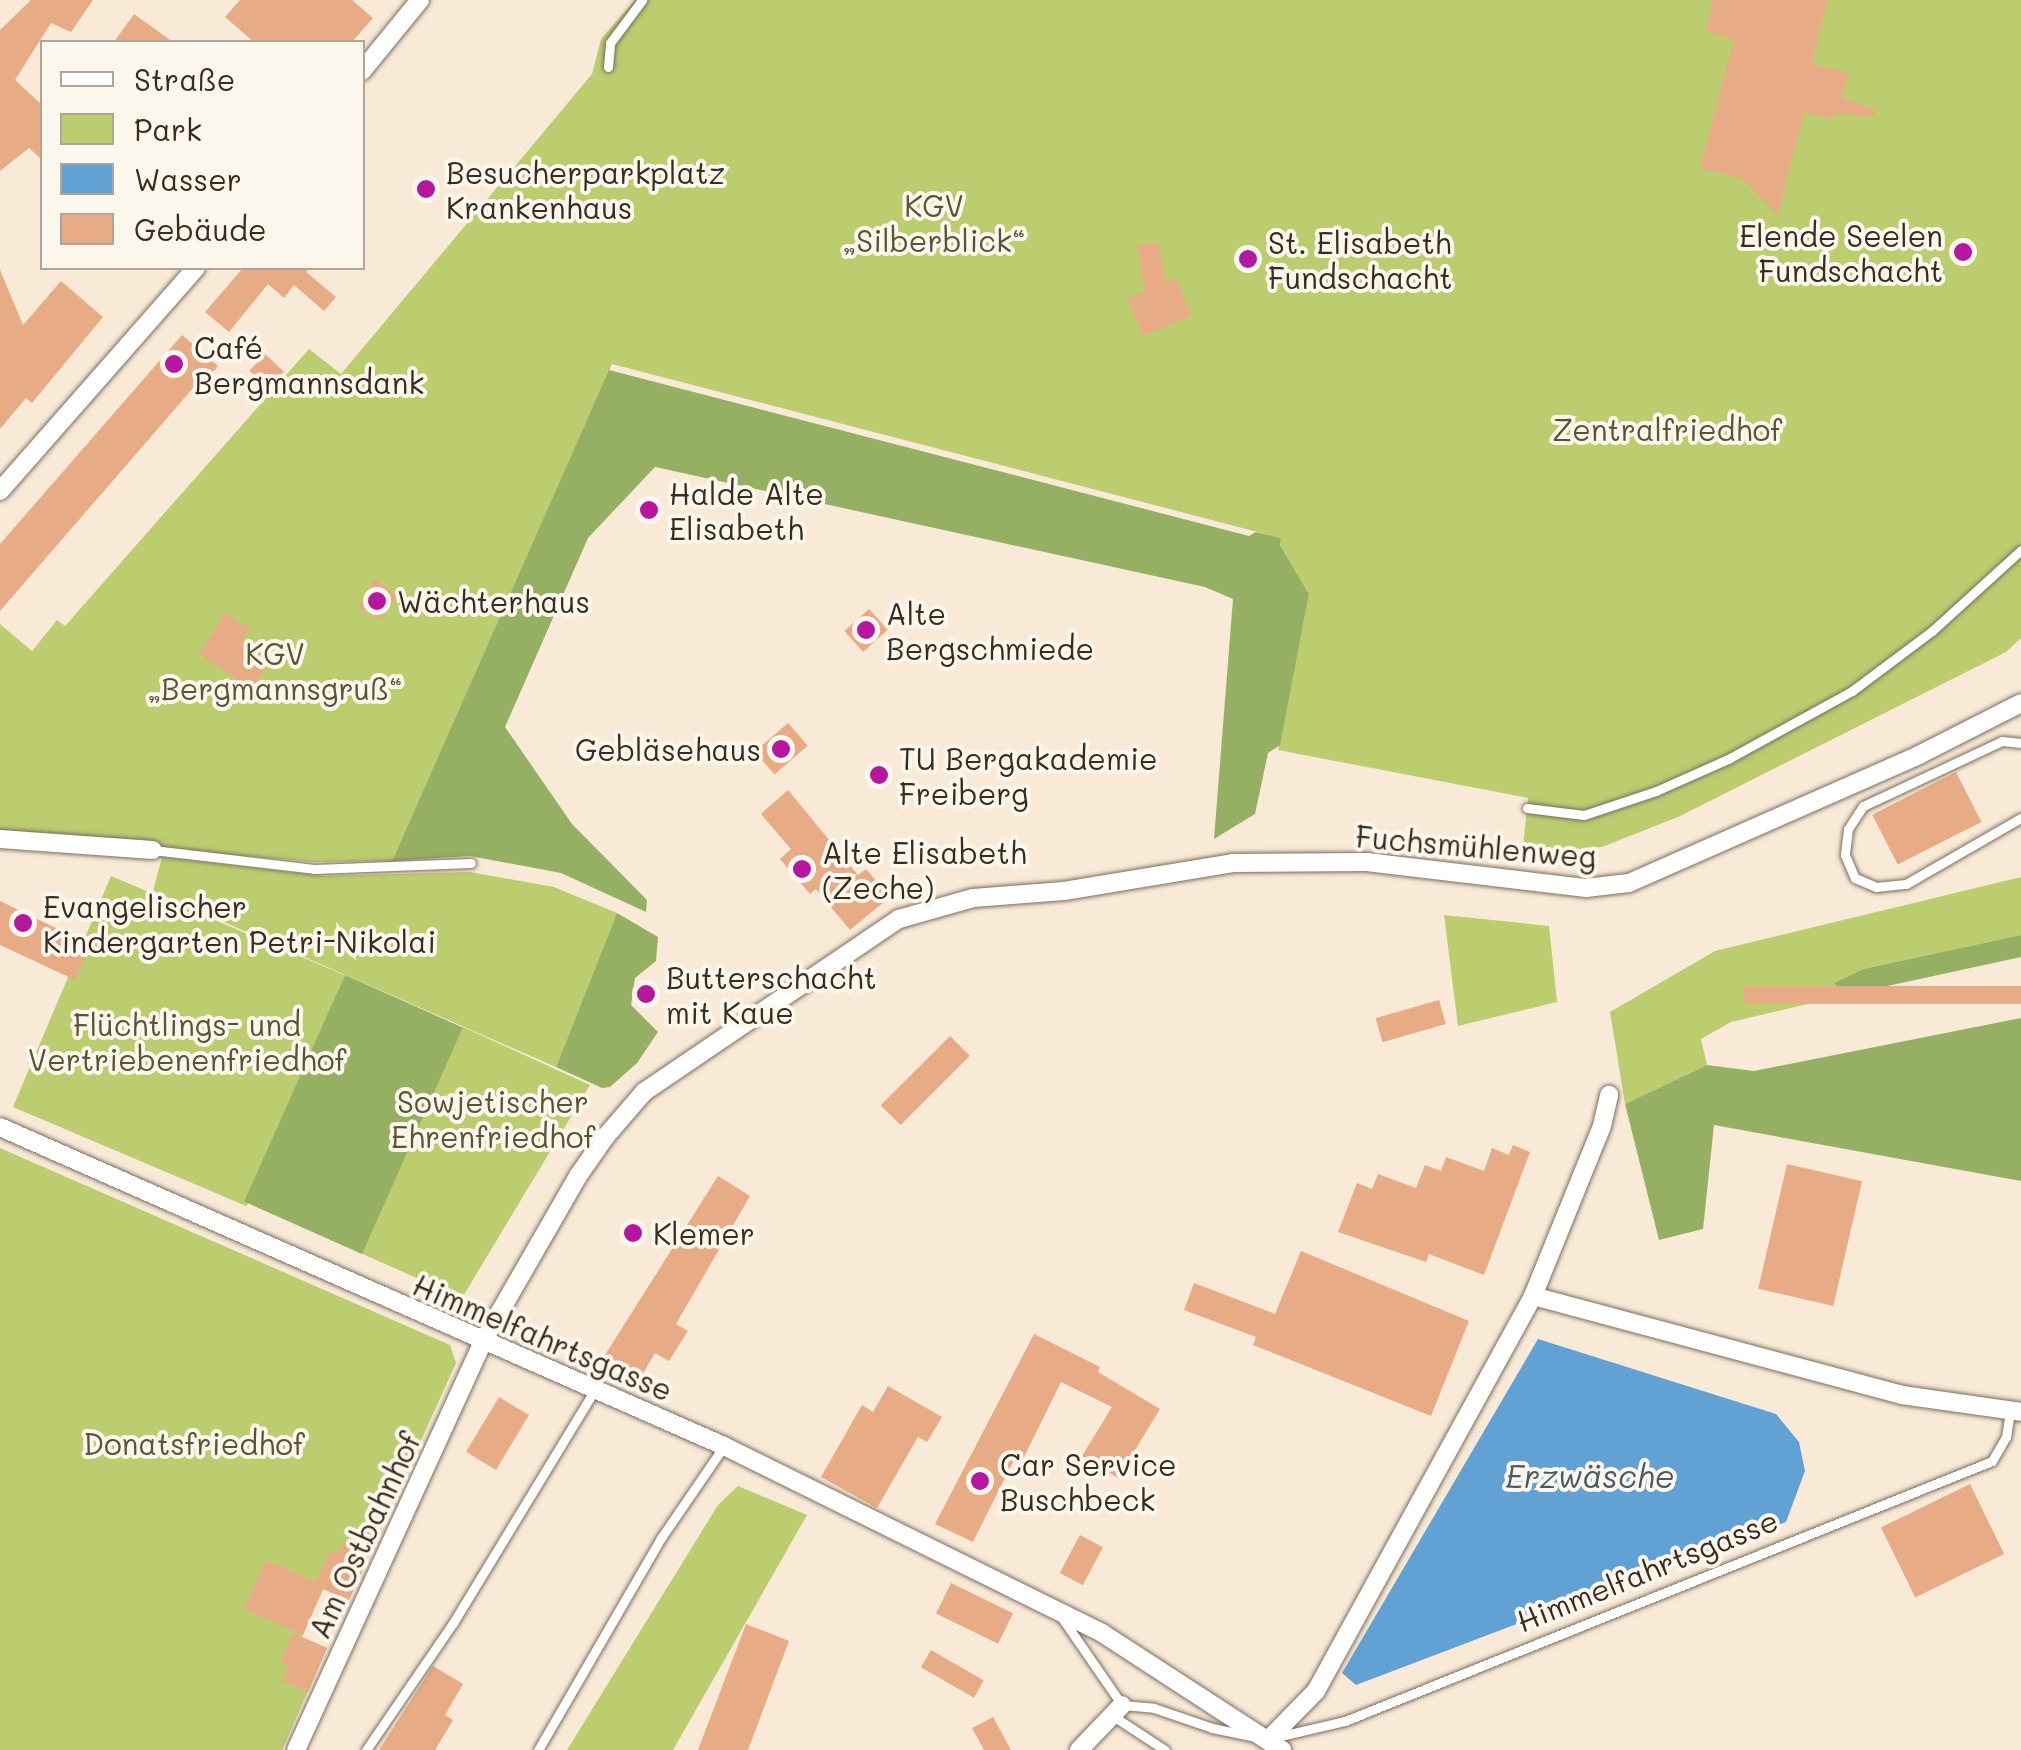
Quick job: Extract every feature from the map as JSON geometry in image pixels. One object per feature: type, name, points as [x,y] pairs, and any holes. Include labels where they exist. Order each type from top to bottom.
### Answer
[{"type":"street","points":[[365,67],[420,0]]},
{"type":"street","points":[[0,492],[194,270]]},
{"type":"street","name":"Fuchsmühlenweg","points":[[482,1344],[578,1176],[644,1092],[899,919],[973,898],[1064,891],[1233,863],[1367,862],[1586,888],[1629,882],[1919,755],[2021,702]]},
{"type":"street","points":[[0,839],[153,850]]},
{"type":"street","points":[[1276,1744],[1316,1692],[1534,1296],[1602,1126],[1609,1095]]},
{"type":"street","name":"Himmelfahrtsgasse","points":[[0,1127],[482,1344],[724,1446],[1102,1633],[1276,1744]]},
{"type":"street","name":"Himmelfahrtsgasse","points":[[1534,1296],[1902,1395],[2016,1412]]},
{"type":"street","name":"Am Ostbahnhof","points":[[296,1750],[482,1344]]},
{"type":"street","points":[[1079,1750],[1117,1710]]},
{"type":"lane","points":[[608,67],[610,43],[642,0]]},
{"type":"lane","points":[[1527,808],[1584,815],[1656,791],[1739,753],[1852,691],[1932,630],[2021,550]]},
{"type":"lane","points":[[2021,743],[2002,741],[1863,806],[1848,829],[1845,854],[1856,878],[1876,887],[1906,884],[2021,818]]},
{"type":"lane","points":[[153,850],[314,870],[471,863]]},
{"type":"lane","points":[[366,1750],[453,1623],[595,1389]]},
{"type":"lane","name":"Himmelfahrtsgasse","points":[[1058,1611],[1117,1710],[1154,1708],[1276,1744],[1345,1721],[1992,1461],[2016,1412]]},
{"type":"lane","points":[[538,1750],[660,1538],[724,1446]]},
{"type":"lane","points":[[1117,1710],[1165,1750]]},
{"type":"green space","points":[[635,0],[2021,0],[2021,638],[2006,652],[1678,817],[1602,847],[1548,851],[1523,848],[1528,798],[1278,750],[1309,594],[1280,545],[1281,538],[612,364],[392,861],[315,862],[0,835],[0,624],[32,651],[57,620],[65,626],[309,349],[341,374],[592,74],[601,39]]},
{"type":"green space","points":[[609,370],[1249,536],[1256,532],[1281,538],[1280,545],[1309,594],[1280,745],[1268,753],[1255,814],[1214,839],[1233,599],[1205,587],[655,467],[588,538],[505,727],[572,824],[647,900],[646,912],[561,873],[470,856],[392,861]]},
{"type":"green space","points":[[162,857],[323,876],[470,872],[554,887],[617,913],[556,1067],[153,891]]},
{"type":"green space","name":"Flüchtlings- und Vertriebenenfriedhof","points":[[111,876],[345,975],[247,1206],[13,1107]]},
{"type":"green space","points":[[2021,877],[2021,935],[1863,969],[1834,983],[1846,995],[1731,1022],[1701,1039],[1707,1065],[1625,1104],[1610,1012],[1715,951]]},
{"type":"green space","points":[[617,913],[658,937],[656,961],[635,978],[631,1005],[658,1032],[637,1063],[610,1087],[602,1088],[556,1067]]},
{"type":"green space","points":[[1444,915],[1549,926],[1557,1002],[1458,1026]]},
{"type":"green space","points":[[2021,935],[2021,957],[1846,995],[1834,983],[1863,969]]},
{"type":"green space","points":[[345,975],[463,1027],[362,1254],[244,1202]]},
{"type":"green space","points":[[2021,1018],[2021,1181],[1714,1125],[1703,1229],[1659,1240],[1625,1104],[1707,1065],[1754,1071]]},
{"type":"green space","name":"Sowjetischer Ehrenfriedhof","points":[[463,1027],[590,1085],[462,1298],[358,1252]]},
{"type":"green space","name":"Donatsfriedhof","points":[[0,1148],[450,1345],[456,1363],[349,1600],[323,1589],[302,1637],[327,1648],[282,1750],[0,1750]]},
{"type":"green space","points":[[738,1486],[807,1515],[673,1750],[567,1750],[718,1505]]},
{"type":"water","name":"Erzwäsche","points":[[1538,1339],[1776,1414],[1799,1442],[1805,1471],[1786,1522],[1356,1685],[1342,1673]]},
{"type":"building","points":[[31,0],[93,0],[71,32],[51,23],[15,80],[40,103],[40,158],[29,148],[0,171],[0,30]]},
{"type":"building","points":[[240,0],[352,0],[373,18],[354,40],[252,40],[225,17]]},
{"type":"building","points":[[1713,0],[1828,0],[1812,64],[1849,73],[1842,98],[1875,110],[1874,117],[1834,113],[1833,119],[1804,113],[1778,215],[1742,178],[1704,170],[1701,164],[1734,40],[1706,31]]},
{"type":"building","points":[[134,14],[170,40],[115,40]]},
{"type":"building","points":[[1158,242],[1166,282],[1176,278],[1192,316],[1143,336],[1127,299],[1145,291],[1137,246]]},
{"type":"building","points":[[0,270],[23,325],[61,281],[103,317],[32,403],[26,398],[0,429]]},
{"type":"building","points":[[241,270],[308,270],[336,297],[324,311],[294,285],[284,298],[268,284],[229,332],[205,312]]},
{"type":"building","points":[[182,335],[218,366],[197,390],[194,387],[0,611],[0,544]]},
{"type":"building","points":[[265,354],[284,372],[268,389],[249,371]]},
{"type":"building","name":"Wächterhaus","points":[[375,579],[397,596],[381,620],[358,607]]},
{"type":"building","name":"Alte Bergschmiede","points":[[869,609],[888,630],[863,652],[844,631]]},
{"type":"building","points":[[225,613],[250,628],[242,641],[271,660],[252,689],[199,654]]},
{"type":"building","name":"Gebläsehaus","points":[[788,723],[808,746],[774,775],[755,752]]},
{"type":"building","points":[[1956,772],[1981,822],[1898,865],[1872,815]]},
{"type":"building","points":[[788,790],[858,875],[866,869],[890,897],[850,930],[816,889],[810,894],[780,859],[791,849],[761,814]]},
{"type":"building","name":"Evangelischer Kindergarten Petri-Nikolai","points":[[0,901],[91,945],[75,980],[0,945]]},
{"type":"building","points":[[1744,986],[2021,986],[2021,1004],[1744,1004]]},
{"type":"building","points":[[1439,1000],[1446,1024],[1382,1042],[1376,1018]]},
{"type":"building","points":[[950,1036],[970,1056],[901,1125],[881,1105]]},
{"type":"building","points":[[1513,1145],[1530,1152],[1484,1275],[1429,1254],[1426,1262],[1338,1232],[1357,1183],[1372,1189],[1378,1174],[1416,1188],[1425,1165],[1441,1171],[1446,1157],[1484,1171],[1492,1148],[1509,1155]]},
{"type":"building","points":[[1787,1164],[1862,1181],[1833,1306],[1758,1289]]},
{"type":"building","points":[[718,1176],[750,1196],[676,1324],[688,1331],[669,1361],[655,1353],[641,1377],[605,1355]]},
{"type":"building","points":[[1301,1251],[1469,1321],[1431,1416],[1253,1345],[1256,1337],[1184,1310],[1194,1283],[1275,1314]]},
{"type":"building","points":[[1034,1334],[1100,1367],[1098,1372],[1160,1409],[1118,1478],[1082,1456],[1112,1407],[1061,1382],[1022,1461],[1015,1458],[973,1542],[935,1524]]},
{"type":"building","points":[[888,1386],[942,1417],[927,1442],[918,1437],[877,1508],[821,1477],[862,1405],[873,1412]]},
{"type":"building","points":[[499,1397],[529,1415],[496,1470],[466,1452]]},
{"type":"building","points":[[1970,1484],[2004,1554],[1915,1598],[1881,1527]]},
{"type":"building","points":[[1080,1535],[1103,1547],[1083,1585],[1060,1573]]},
{"type":"building","points":[[343,1543],[369,1555],[349,1600],[323,1589],[303,1635],[244,1609],[266,1560],[316,1582],[330,1551],[338,1554]]},
{"type":"building","points":[[951,1583],[1013,1613],[998,1644],[936,1614]]},
{"type":"building","points":[[746,1624],[789,1641],[748,1750],[698,1750]]},
{"type":"building","points":[[293,1633],[327,1648],[308,1692],[282,1681],[289,1666],[280,1662]]},
{"type":"building","points":[[931,1650],[984,1680],[974,1698],[921,1667]]},
{"type":"building","points":[[433,1666],[463,1684],[445,1715],[453,1720],[435,1750],[379,1750]]},
{"type":"building","points":[[993,1717],[1011,1750],[984,1750],[972,1728]]},
{"type":"place","name":"Besucherparkplatz Krankenhaus","points":[[426,189]]},
{"type":"place","name":"Elende Seelen Fundschacht","points":[[1963,252]]},
{"type":"place","name":"St. Elisabeth Fundschacht","points":[[1248,259]]},
{"type":"place","name":"Café Bergmannsdank","points":[[174,364]]},
{"type":"place","name":"Halde Alte Elisabeth","points":[[649,510]]},
{"type":"place","name":"Wächterhaus","points":[[377,601]]},
{"type":"place","name":"Alte Bergschmiede","points":[[866,630]]},
{"type":"place","name":"Gebläsehaus","points":[[781,749]]},
{"type":"place","name":"TU Bergakademie Freiberg","points":[[879,775]]},
{"type":"place","name":"Alte Elisabeth (Zeche)","points":[[802,869]]},
{"type":"place","name":"Evangelischer Kindergarten Petri-Nikolai","points":[[23,923]]},
{"type":"place","name":"Butterschacht mit Kaue","points":[[646,994]]},
{"type":"place","name":"Klemer","points":[[633,1233]]},
{"type":"place","name":"Car Service Buschbeck","points":[[980,1481]]},
{"type":"park label","name":"KGV „Silberblick“","points":[[934,222]]},
{"type":"park label","name":"Zentralfriedhof","points":[[1667,429]]},
{"type":"park label","name":"KGV „Bergmannsgruß“","points":[[275,670]]}]
